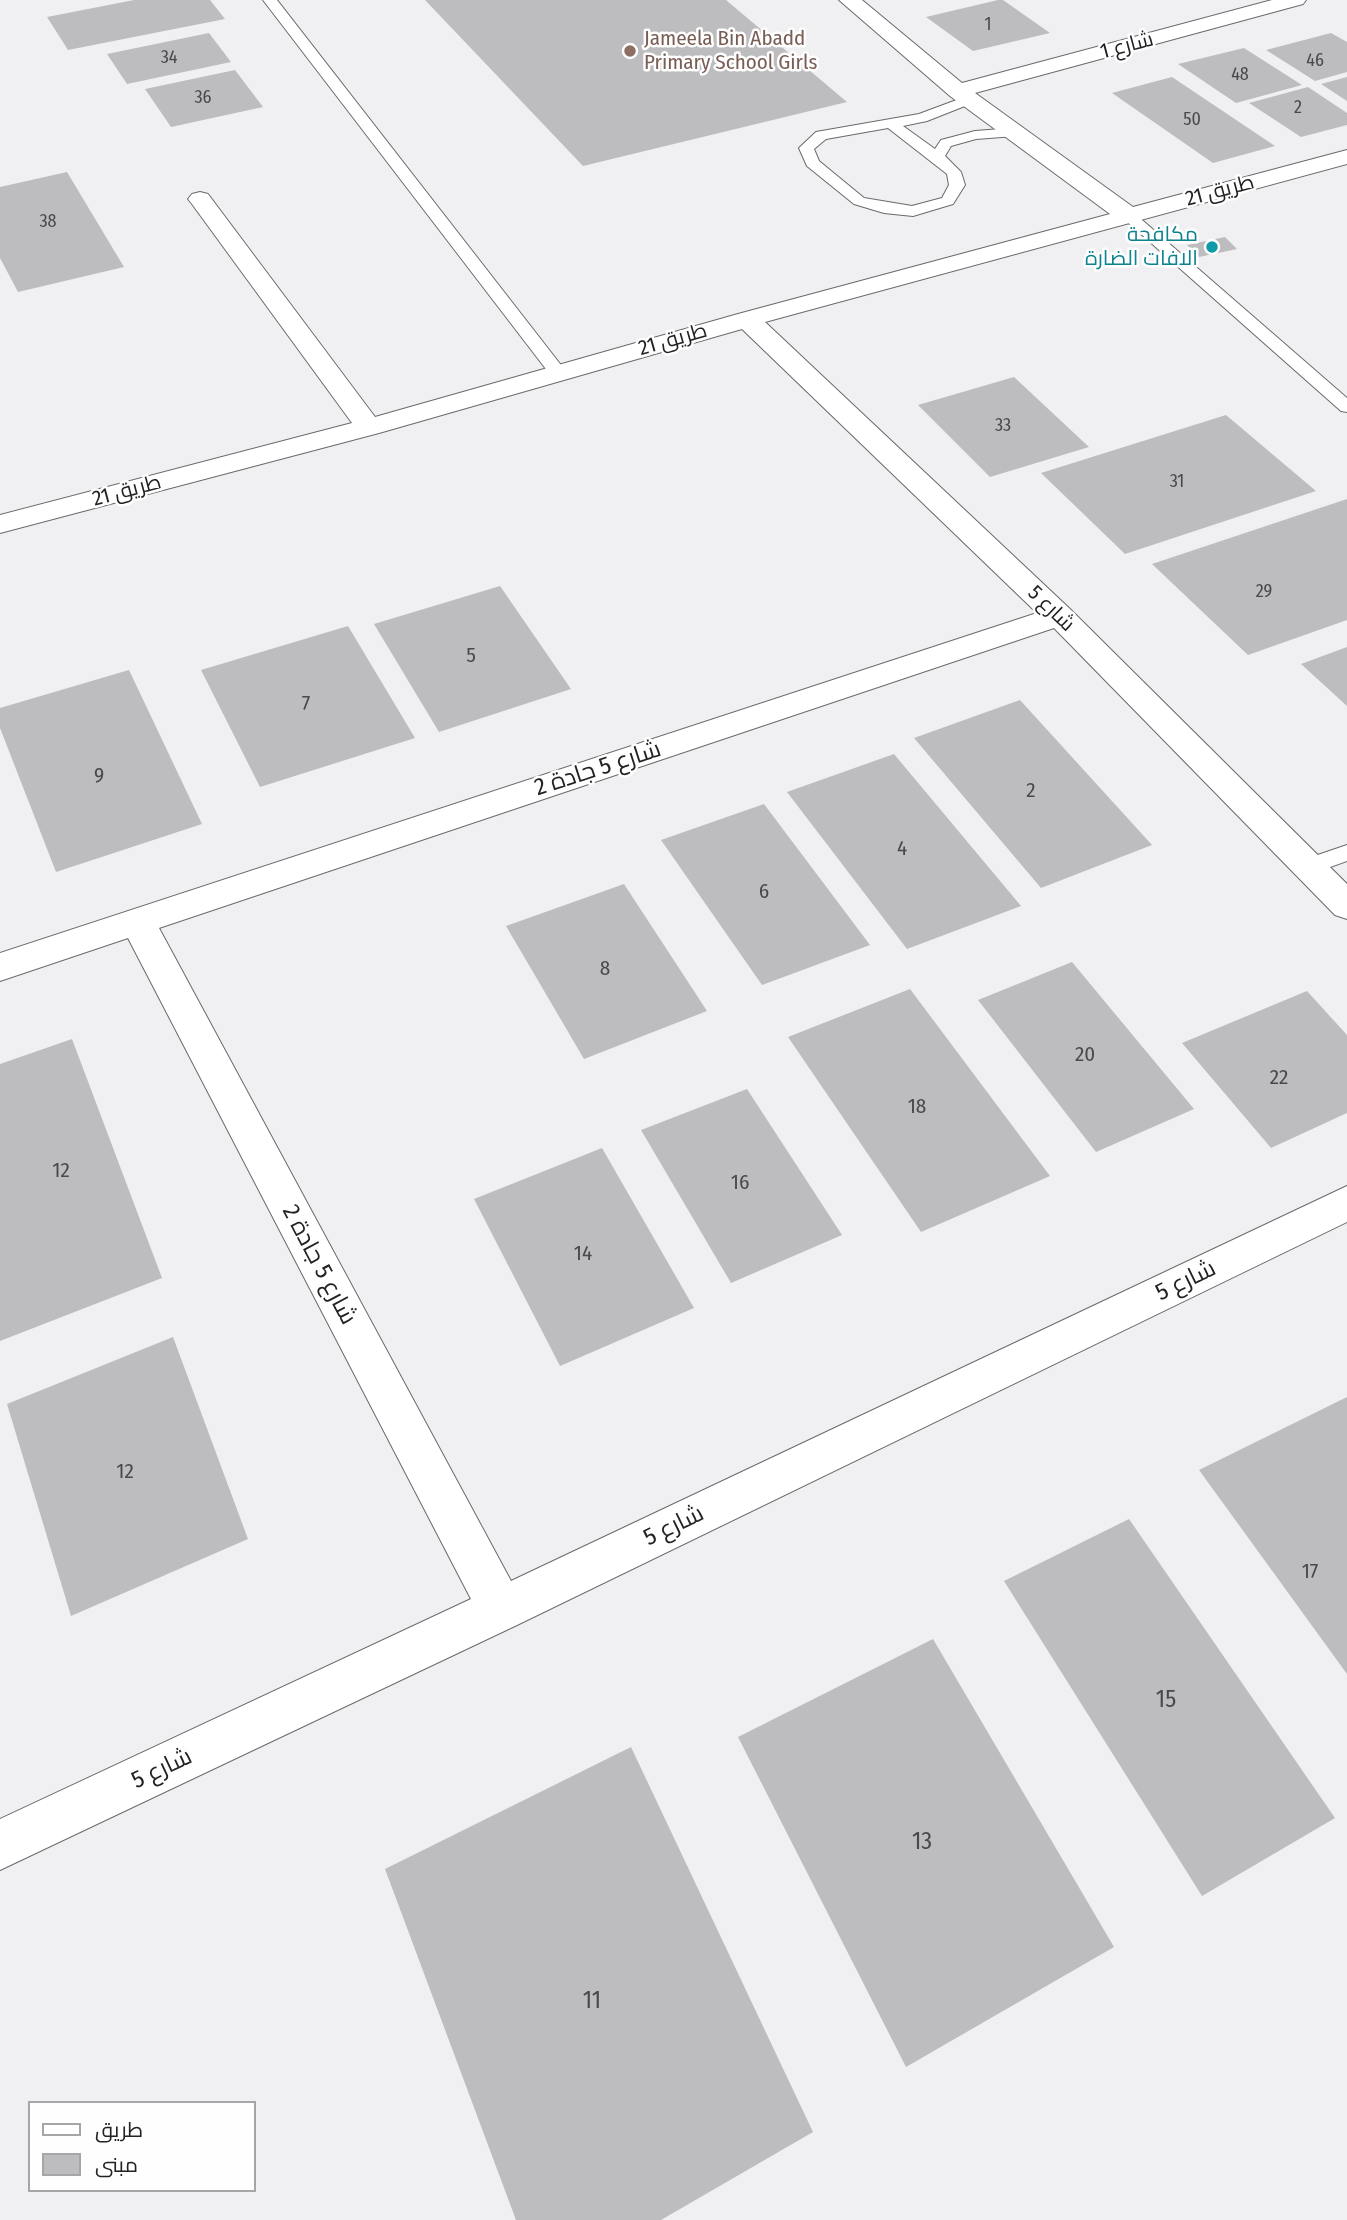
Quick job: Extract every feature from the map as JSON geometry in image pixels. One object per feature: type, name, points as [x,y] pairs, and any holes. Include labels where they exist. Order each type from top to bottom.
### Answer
[{"type":"street","points":[[849,0],[964,95],[1129,216]]},
{"type":"street","name":"شارع 1","points":[[964,95],[1296,0]]},
{"type":"street","name":"طريق 21","points":[[0,524],[369,427],[747,319],[1347,157]]},
{"type":"street","points":[[200,199],[369,427]]},
{"type":"street","name":"شارع 5","points":[[747,319],[1059,616],[1347,906]]},
{"type":"street","name":"شارع 5 جادة 2","points":[[0,967],[1059,616]]},
{"type":"street","name":"شارع 5 جادة 2","points":[[137,921],[501,1609]]},
{"type":"street","name":"شارع 5","points":[[0,1845],[501,1609],[1347,1203]]},
{"type":"lane","points":[[270,0],[558,373]]},
{"type":"lane","points":[[890,123],[937,156],[954,172],[957,185],[948,201],[914,211],[884,208],[859,201],[813,163],[806,148],[821,135],[890,123],[922,118],[964,95]]},
{"type":"lane","points":[[937,156],[946,142],[975,135],[1015,132]]},
{"type":"lane","points":[[1129,216],[1347,407]]},
{"type":"lane","points":[[1308,867],[1347,853]]},
{"type":"building","points":[[134,0],[210,0],[225,19],[68,50],[47,17]]},
{"type":"building","name":"Jameela Bin Abadd Primary School Girls","points":[[425,0],[726,0],[847,102],[583,166]]},
{"type":"building","points":[[1003,0],[1050,33],[973,51],[926,17]]},
{"type":"building","points":[[209,33],[231,62],[127,84],[107,54]]},
{"type":"building","points":[[1331,33],[1347,42],[1347,72],[1315,81],[1266,50]]},
{"type":"building","points":[[1244,48],[1302,85],[1236,103],[1178,64]]},
{"type":"building","points":[[235,70],[263,107],[171,127],[145,89]]},
{"type":"building","points":[[1172,77],[1275,146],[1213,163],[1112,93]]},
{"type":"building","points":[[1347,77],[1347,101],[1321,84]]},
{"type":"building","points":[[1308,87],[1347,113],[1347,125],[1301,137],[1249,103]]},
{"type":"building","points":[[67,172],[124,267],[18,292],[0,258],[0,187]]},
{"type":"building","name":"مكافحة الافات الضارة","points":[[1225,237],[1237,249],[1199,257],[1187,245]]},
{"type":"building","points":[[1014,377],[1089,447],[990,477],[918,405]]},
{"type":"building","points":[[1226,415],[1316,491],[1125,554],[1041,473]]},
{"type":"building","points":[[1347,499],[1347,620],[1248,655],[1152,564]]},
{"type":"building","points":[[500,586],[571,689],[439,732],[374,624]]},
{"type":"building","points":[[348,626],[415,738],[260,787],[201,670]]},
{"type":"building","points":[[1347,647],[1347,706],[1301,664]]},
{"type":"building","points":[[129,670],[202,824],[56,872],[0,728],[0,708]]},
{"type":"building","points":[[1020,700],[1152,845],[1041,888],[914,738]]},
{"type":"building","points":[[894,754],[1021,906],[907,949],[787,792]]},
{"type":"building","points":[[764,804],[870,945],[762,985],[661,840]]},
{"type":"building","points":[[624,884],[707,1011],[584,1059],[506,926]]},
{"type":"building","points":[[1072,962],[1194,1109],[1096,1152],[978,1000]]},
{"type":"building","points":[[910,989],[1050,1176],[921,1232],[788,1037]]},
{"type":"building","points":[[1307,991],[1347,1035],[1347,1113],[1271,1148],[1182,1043]]},
{"type":"building","points":[[72,1039],[162,1278],[0,1341],[0,1064]]},
{"type":"building","points":[[747,1089],[842,1235],[731,1283],[641,1130]]},
{"type":"building","points":[[602,1148],[694,1308],[560,1366],[474,1199]]},
{"type":"building","points":[[173,1337],[248,1539],[71,1616],[7,1404]]},
{"type":"building","points":[[1347,1397],[1347,1674],[1199,1470]]},
{"type":"building","points":[[1129,1519],[1335,1818],[1202,1896],[1004,1581]]},
{"type":"building","points":[[933,1639],[1114,1947],[906,2067],[738,1737]]},
{"type":"building","points":[[631,1747],[813,2132],[661,2220],[516,2220],[385,1869]]},
{"type":"place","name":"Jameela Bin Abadd Primary School Girls","points":[[630,51]]},
{"type":"place","name":"مكافحة الافات الضارة","points":[[1212,247]]}]
